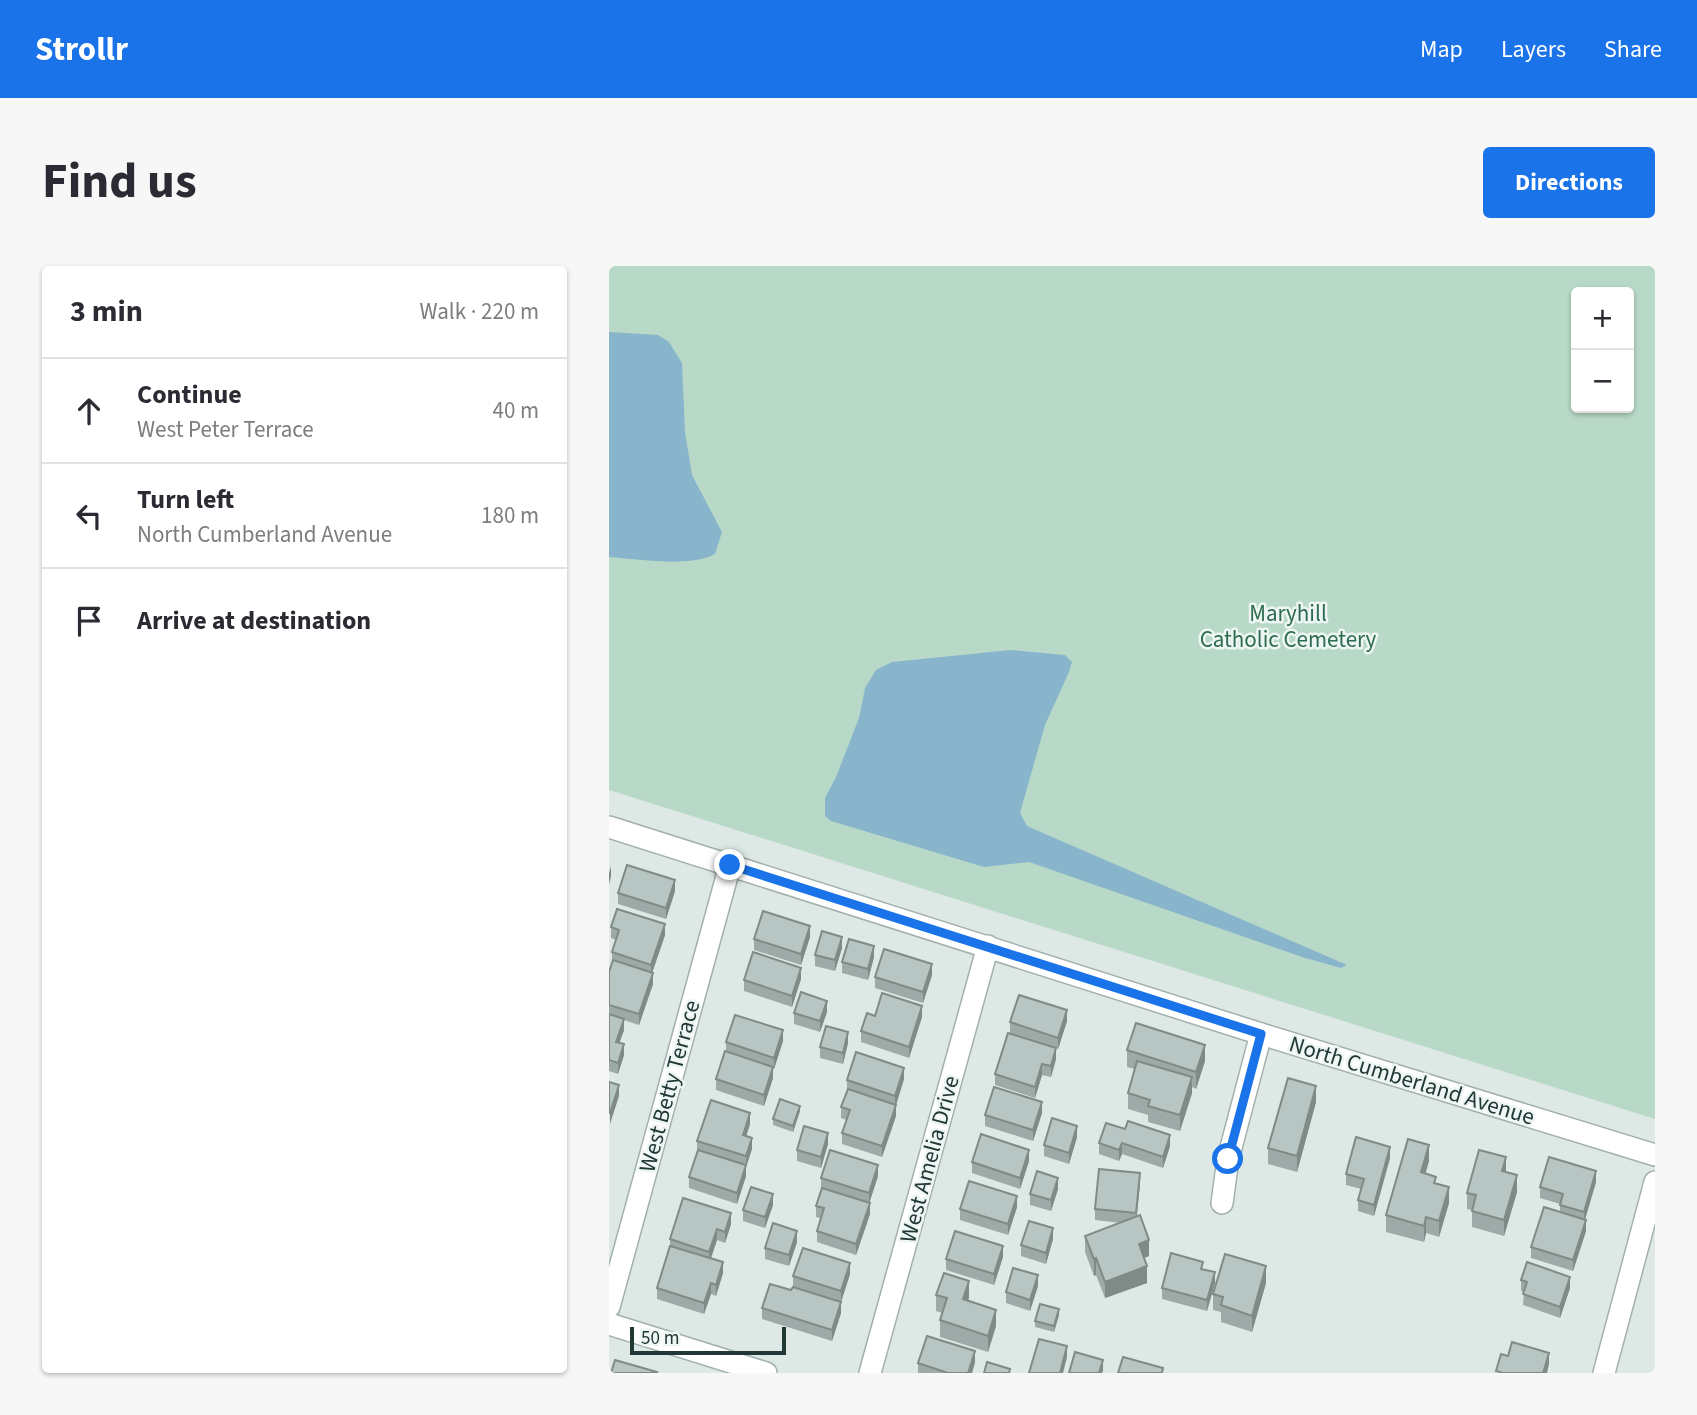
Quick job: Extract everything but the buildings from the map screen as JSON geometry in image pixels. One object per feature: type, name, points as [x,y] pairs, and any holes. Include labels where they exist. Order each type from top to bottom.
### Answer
[{"type":"street","name":"North Cumberland Avenue","points":[[609,827],[1261,1034],[1655,1155]]},
{"type":"street","name":"West Betty Terrace","points":[[609,1307],[730,865]]},
{"type":"street","name":"West Amelia Drive","points":[[870,1373],[988,946]]},
{"type":"street","points":[[1222,1203],[1228,1159],[1261,1034]]},
{"type":"street","points":[[1604,1373],[1655,1182]]},
{"type":"street","points":[[609,1324],[766,1373]]},
{"type":"green space","name":"Maryhill Catholic Cemetery","points":[[609,266],[1655,266],[1655,1119],[609,790]]},
{"type":"water","points":[[609,332],[658,335],[669,342],[682,363],[685,432],[692,475],[722,532],[715,554],[678,562],[609,557]]},
{"type":"water","points":[[1011,650],[1065,655],[1072,662],[1045,725],[1020,813],[1027,826],[1347,965],[1341,968],[1302,957],[1029,862],[984,867],[831,821],[825,816],[825,798],[859,718],[865,688],[876,670],[892,662]]},
{"type":"route","points":[[730,865],[1261,1034],[1228,1159]]}]
